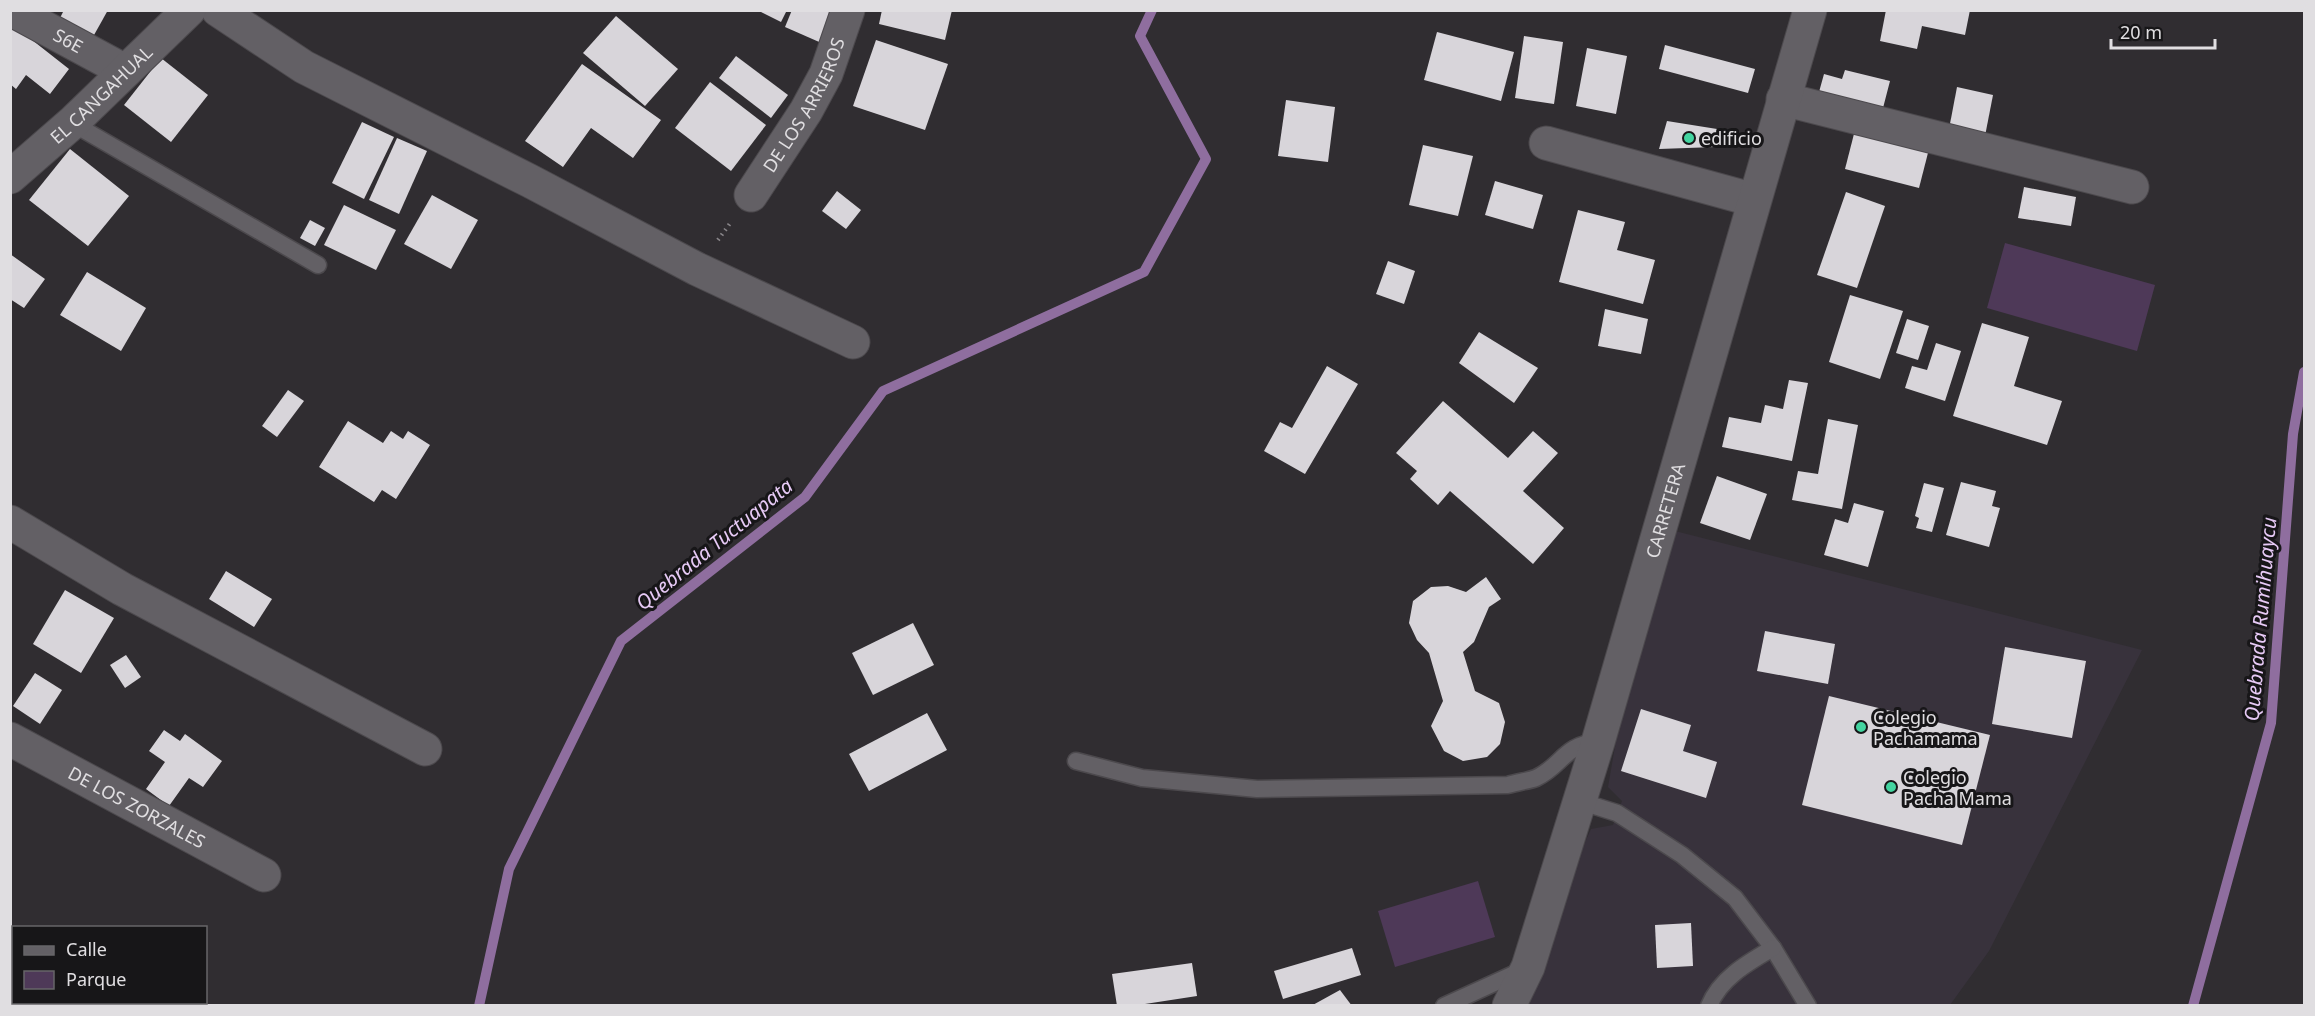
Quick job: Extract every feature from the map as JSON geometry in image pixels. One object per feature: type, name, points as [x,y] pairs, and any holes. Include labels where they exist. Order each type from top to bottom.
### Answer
[{"type":"street","name":"S6E","points":[[12,10],[124,71]]},
{"type":"street","name":"EL CANGAHUAL","points":[[12,174],[72,123],[189,10]]},
{"type":"street","points":[[218,10],[304,67],[530,181],[697,269],[853,342]]},
{"type":"street","name":"DE LOS ARRIEROS","points":[[751,195],[811,102],[826,74],[848,10]]},
{"type":"street","name":"CARRETERA","points":[[1509,1005],[1528,967],[1598,742],[1810,10]]},
{"type":"street","points":[[1783,99],[2132,187]]},
{"type":"street","points":[[1546,143],[1754,200]]},
{"type":"street","points":[[10,522],[122,589],[426,749]]},
{"type":"street","name":"DE LOS ZORZALES","points":[[10,739],[264,875]]},
{"type":"lane","points":[[72,123],[318,266]]},
{"type":"lane","points":[[1076,761],[1142,778],[1257,789],[1508,785],[1536,778],[1551,768],[1567,752],[1584,743],[1598,742]]},
{"type":"lane","points":[[1579,801],[1617,813],[1707,874],[1735,898],[1773,948],[1808,1005]]},
{"type":"lane","points":[[1709,1005],[1724,984],[1741,967],[1773,948]]},
{"type":"lane","points":[[1444,1005],[1528,967]]},
{"type":"path","points":[[697,269],[751,195]]},
{"type":"shaded area","name":"Colegio Pachamama","points":[[1675,531],[2142,650],[1989,951],[1950,1005],[1510,1006],[1591,829],[1613,825],[1622,801],[1608,787],[1626,683]]},
{"type":"green space","points":[[2005,243],[2155,285],[2137,351],[1987,308]]},
{"type":"green space","points":[[1478,881],[1495,937],[1395,967],[1378,911]]},
{"type":"building","points":[[64,10],[108,10],[89,44],[56,26]]},
{"type":"building","points":[[757,10],[787,10],[781,22]]},
{"type":"building","points":[[792,10],[841,10],[826,45],[785,27]]},
{"type":"building","points":[[882,10],[952,10],[945,40],[879,24]]},
{"type":"building","points":[[1886,10],[1970,10],[1965,35],[1922,26],[1917,49],[1880,41]]},
{"type":"building","points":[[616,16],[678,69],[645,106],[583,53]]},
{"type":"building","points":[[13,25],[69,69],[50,94],[26,75],[16,89],[10,84],[10,27]]},
{"type":"building","points":[[1437,32],[1514,52],[1501,101],[1424,80]]},
{"type":"building","points":[[1524,36],[1563,42],[1554,104],[1515,98]]},
{"type":"building","points":[[876,40],[948,64],[925,130],[853,106]]},
{"type":"building","points":[[1665,45],[1755,69],[1748,93],[1659,69]]},
{"type":"building","points":[[1587,48],[1627,56],[1616,114],[1576,106]]},
{"type":"building","points":[[736,56],[788,95],[771,118],[719,78]]},
{"type":"building","points":[[161,58],[208,95],[171,142],[124,105]]},
{"type":"building","points":[[582,64],[661,120],[633,158],[591,128],[563,167],[525,141]]},
{"type":"building","points":[[1845,70],[1890,81],[1883,108],[1819,92],[1824,74],[1842,79]]},
{"type":"building","points":[[710,82],[766,125],[731,171],[675,128]]},
{"type":"building","points":[[1957,87],[1993,95],[1985,136],[1949,129]]},
{"type":"building","points":[[1286,100],[1335,107],[1328,162],[1278,156]]},
{"type":"building","name":"edificio","points":[[1667,121],[1717,129],[1715,147],[1659,149]]},
{"type":"building","points":[[362,122],[394,137],[364,199],[332,183]]},
{"type":"building","points":[[1855,130],[1929,149],[1919,188],[1845,169]]},
{"type":"building","points":[[397,138],[427,151],[399,214],[369,200]]},
{"type":"building","points":[[1423,145],[1473,156],[1458,216],[1409,205]]},
{"type":"building","points":[[70,149],[129,196],[88,246],[29,200]]},
{"type":"building","points":[[1495,181],[1543,195],[1533,229],[1485,215]]},
{"type":"building","points":[[2024,187],[2076,197],[2071,226],[2018,218]]},
{"type":"building","points":[[837,191],[861,210],[846,229],[822,211]]},
{"type":"building","points":[[1846,192],[1885,206],[1857,288],[1817,275]]},
{"type":"building","points":[[432,195],[478,220],[451,269],[404,244]]},
{"type":"building","points":[[344,205],[396,230],[376,270],[324,245]]},
{"type":"building","points":[[1578,210],[1625,222],[1617,250],[1655,260],[1643,304],[1559,282]]},
{"type":"building","points":[[310,220],[325,228],[315,246],[300,238]]},
{"type":"building","points":[[10,254],[45,279],[24,308],[10,299]]},
{"type":"building","points":[[1388,261],[1415,271],[1404,304],[1376,294]]},
{"type":"building","points":[[87,272],[146,308],[121,351],[60,315]]},
{"type":"building","points":[[1850,295],[1903,311],[1880,379],[1829,362]]},
{"type":"building","points":[[1605,309],[1648,319],[1641,354],[1598,346]]},
{"type":"building","points":[[1907,319],[1929,326],[1918,360],[1896,353]]},
{"type":"building","points":[[1982,323],[2029,337],[2014,386],[2062,401],[2047,445],[1953,416]]},
{"type":"building","points":[[1479,332],[1538,368],[1514,403],[1459,363]]},
{"type":"building","points":[[1936,343],[1961,351],[1945,401],[1905,388],[1912,366],[1927,370]]},
{"type":"building","points":[[1327,366],[1358,384],[1305,474],[1264,451],[1280,422],[1292,428]]},
{"type":"building","points":[[1789,380],[1808,383],[1792,461],[1722,447],[1729,417],[1761,423],[1765,405],[1783,409]]},
{"type":"building","points":[[288,390],[304,401],[277,437],[262,426]]},
{"type":"building","points":[[1443,401],[1508,458],[1533,431],[1558,453],[1523,491],[1564,528],[1533,564],[1450,491],[1438,505],[1410,479],[1417,471],[1396,453]]},
{"type":"building","points":[[1828,419],[1858,425],[1842,509],[1792,500],[1798,471],[1818,474]]},
{"type":"building","points":[[348,421],[383,443],[391,431],[403,439],[408,431],[430,445],[396,499],[382,490],[374,502],[319,467]]},
{"type":"building","points":[[1717,476],[1767,494],[1750,540],[1700,523]]},
{"type":"building","points":[[1961,482],[1996,491],[1992,506],[2000,508],[1989,547],[1946,535]]},
{"type":"building","points":[[1924,483],[1944,488],[1932,532],[1916,528],[1919,518],[1915,516]]},
{"type":"building","points":[[1854,503],[1884,511],[1868,567],[1824,555],[1835,519],[1848,523]]},
{"type":"building","points":[[226,571],[272,599],[254,627],[209,599]]},
{"type":"building","points":[[1486,577],[1501,599],[1489,607],[1474,642],[1463,652],[1475,691],[1499,703],[1505,722],[1500,744],[1487,757],[1463,761],[1444,751],[1431,726],[1443,701],[1429,653],[1417,640],[1409,623],[1413,601],[1431,587],[1448,586],[1466,592]]},
{"type":"building","points":[[65,590],[114,618],[81,673],[33,644]]},
{"type":"building","points":[[913,623],[934,665],[873,695],[852,653]]},
{"type":"building","points":[[1765,631],[1835,644],[1828,684],[1757,671]]},
{"type":"building","points":[[2005,647],[2086,661],[2072,738],[1992,724]]},
{"type":"building","points":[[126,655],[141,677],[125,688],[110,665]]},
{"type":"building","points":[[35,673],[62,690],[40,724],[13,706]]},
{"type":"building","name":"Colegio Pacha Mama","points":[[1829,696],[1990,735],[1962,845],[1802,805]]},
{"type":"building","points":[[1641,709],[1691,725],[1683,751],[1717,762],[1706,798],[1621,771]]},
{"type":"building","points":[[927,713],[947,750],[869,791],[849,754]]},
{"type":"building","points":[[164,730],[180,741],[185,734],[222,761],[203,787],[189,778],[169,806],[146,789],[165,762],[149,751]]},
{"type":"building","points":[[1691,923],[1693,966],[1657,968],[1655,925]]},
{"type":"building","points":[[1352,948],[1361,975],[1283,999],[1274,971]]},
{"type":"building","points":[[1192,963],[1197,996],[1132,1006],[1117,1006],[1112,974]]},
{"type":"building","points":[[1340,990],[1352,1006],[1311,1006]]},
{"type":"building","points":[[72,1004],[72,1006],[40,1006]]},
{"type":"waterway","name":"Quebrada Tuctuapata","points":[[479,1006],[509,869],[621,641],[805,497],[883,391],[1144,272],[1206,159],[1140,36],[1152,10]]},
{"type":"waterway","name":"Quebrada Rumihuaycu","points":[[2193,1006],[2271,723],[2293,434],[2304,372]]},
{"type":"place","name":"edificio","points":[[1689,138]]},
{"type":"place","name":"Colegio Pachamama","points":[[1861,727]]},
{"type":"place","name":"Colegio Pacha Mama","points":[[1891,787]]}]
